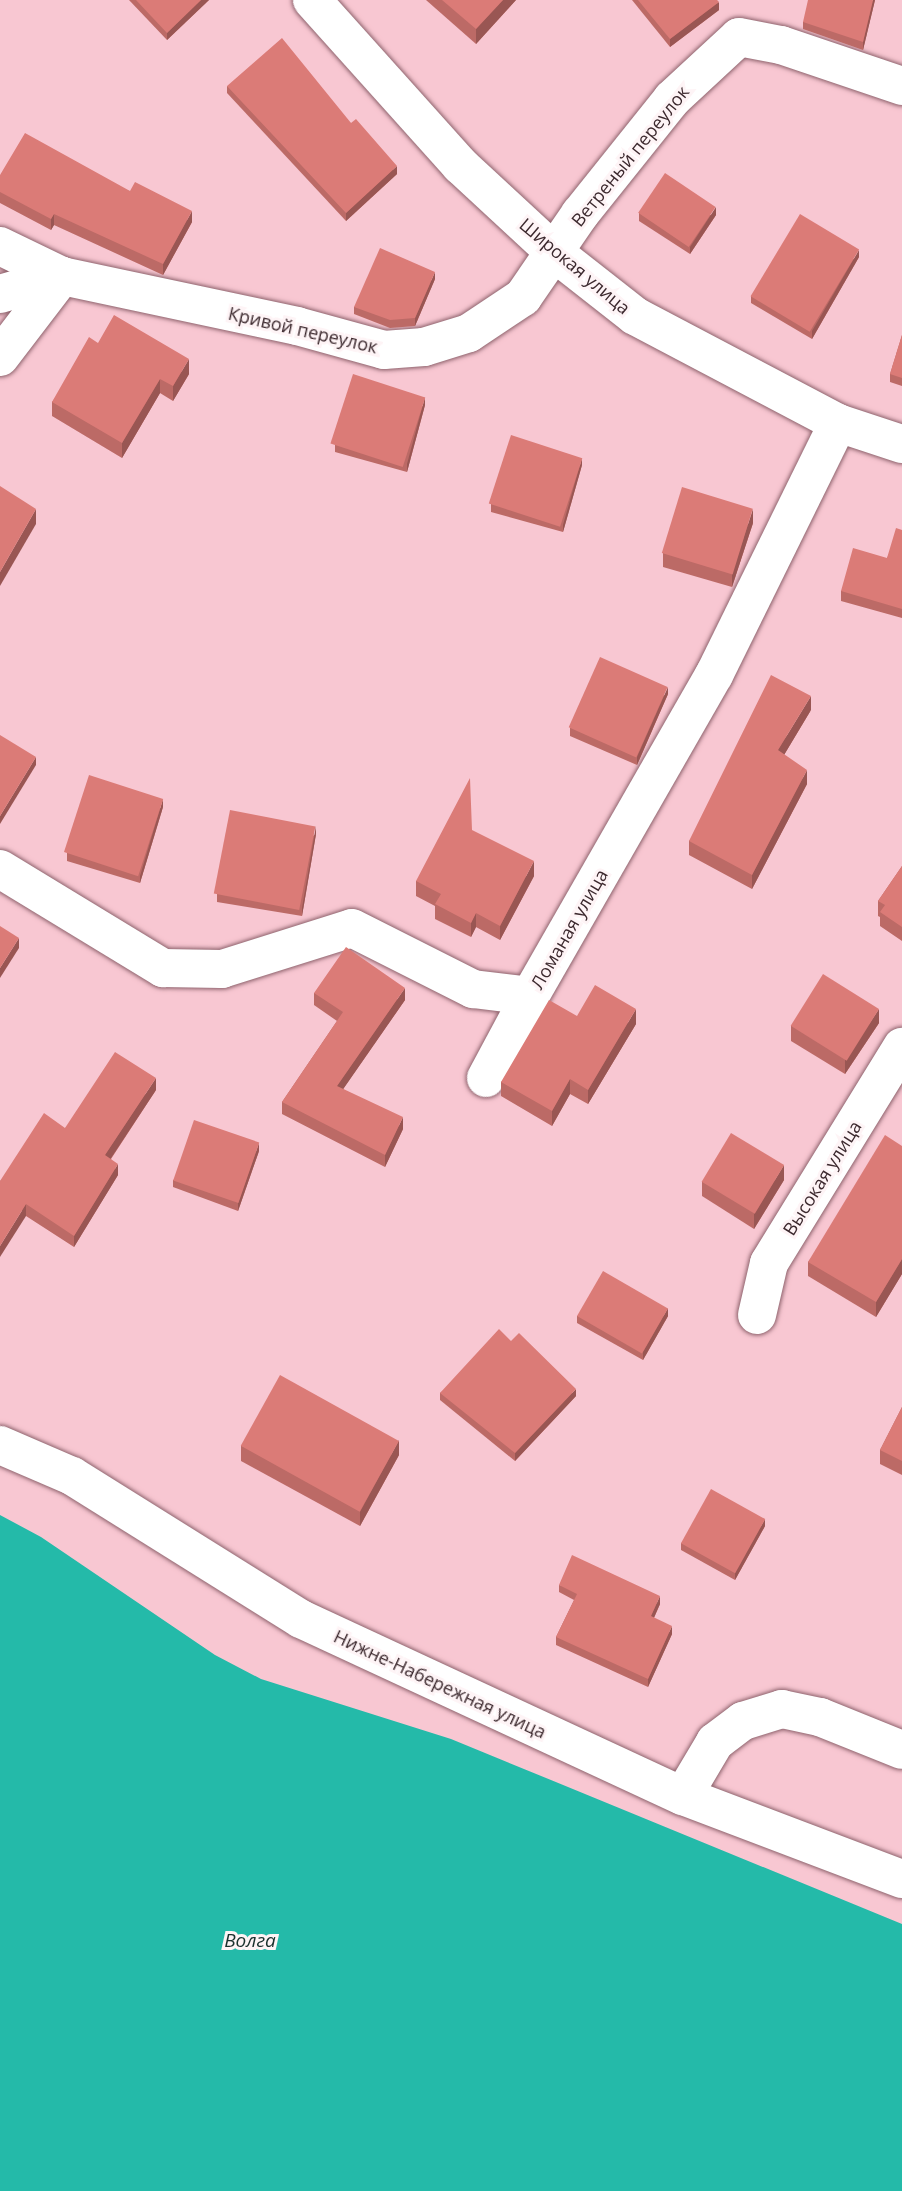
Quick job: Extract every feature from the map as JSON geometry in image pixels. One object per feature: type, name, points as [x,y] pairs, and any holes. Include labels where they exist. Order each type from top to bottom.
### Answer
[{"type":"street","name":"Широкая улица","points":[[312,0],[460,166],[556,254],[635,316],[838,423],[902,444]]},
{"type":"street","name":"Ветреный переулок","points":[[556,254],[580,214],[671,99],[739,37],[781,46],[902,86]]},
{"type":"street","name":"Кривой переулок","points":[[0,246],[62,276],[384,350],[424,347],[468,333],[523,297],[556,254]]},
{"type":"street","name":"Кривой переулок","points":[[0,294],[62,276]]},
{"type":"street","points":[[0,357],[62,276]]},
{"type":"street","name":"Ломаная улица","points":[[0,869],[163,968],[222,969],[352,928],[473,989],[530,996],[714,675],[838,423]]},
{"type":"street","points":[[486,1078],[530,996]]},
{"type":"street","name":"Высокая улица","points":[[757,1315],[769,1263],[902,1047]]},
{"type":"street","name":"Нижне-Набережная улица","points":[[0,1445],[72,1476],[301,1619],[683,1796],[902,1878]]},
{"type":"street","points":[[683,1796],[715,1742],[743,1721],[782,1709],[820,1717],[902,1750]]},
{"type":"water","name":"Волга","points":[[0,1515],[41,1537],[215,1655],[261,1679],[451,1739],[902,1924],[902,2191],[0,2191]]},
{"type":"building","points":[[136,0],[201,0],[167,33]]},
{"type":"building","points":[[442,0],[503,0],[476,29]]},
{"type":"building","points":[[638,0],[717,0],[719,2],[670,39]]},
{"type":"building","points":[[808,0],[873,0],[863,42],[803,22]]},
{"type":"building","points":[[282,38],[351,123],[356,119],[397,166],[346,213],[227,86]]},
{"type":"building","points":[[25,133],[130,191],[135,182],[192,211],[163,264],[54,214],[51,219],[0,192],[0,175]]},
{"type":"building","points":[[665,173],[716,207],[689,247],[638,213]]},
{"type":"building","points":[[800,214],[859,250],[810,332],[751,296]]},
{"type":"building","points":[[380,248],[435,272],[415,318],[390,320],[354,307]]},
{"type":"building","points":[[114,315],[189,359],[173,386],[160,379],[122,443],[52,402],[89,337],[98,343]]},
{"type":"building","points":[[902,335],[902,378],[890,374]]},
{"type":"building","points":[[353,374],[425,397],[403,467],[330,443]]},
{"type":"building","points":[[511,435],[582,458],[560,527],[489,503]]},
{"type":"building","points":[[0,486],[36,509],[0,572]]},
{"type":"building","points":[[682,487],[753,509],[733,575],[662,553]]},
{"type":"building","points":[[896,528],[902,530],[902,609],[841,591],[853,548],[887,558]]},
{"type":"building","points":[[600,657],[668,687],[636,757],[569,727]]},
{"type":"building","points":[[771,675],[811,696],[778,750],[807,770],[752,875],[689,841]]},
{"type":"building","points":[[0,735],[36,757],[0,816]]},
{"type":"building","points":[[89,775],[163,799],[138,876],[64,852]]},
{"type":"building","points":[[470,778],[472,830],[534,861],[500,926],[476,913],[471,923],[435,904],[441,894],[416,881]]},
{"type":"building","points":[[230,810],[315,827],[299,910],[214,893]]},
{"type":"building","points":[[902,866],[902,927],[880,912],[885,905],[878,901]]},
{"type":"building","points":[[0,926],[19,938],[0,968]]},
{"type":"building","points":[[346,947],[405,988],[337,1086],[403,1117],[385,1155],[282,1102],[343,1012],[314,993]]},
{"type":"building","points":[[823,974],[879,1009],[847,1061],[791,1026]]},
{"type":"building","points":[[595,985],[636,1009],[588,1090],[570,1079],[552,1111],[501,1082],[549,1000],[577,1016]]},
{"type":"building","points":[[115,1052],[156,1078],[105,1155],[118,1164],[74,1236],[26,1204],[0,1246],[0,1181],[44,1113],[65,1128]]},
{"type":"building","points":[[194,1120],[259,1142],[238,1203],[173,1181]]},
{"type":"building","points":[[731,1133],[784,1165],[755,1214],[702,1182]]},
{"type":"building","points":[[885,1135],[902,1146],[902,1259],[876,1302],[808,1262]]},
{"type":"building","points":[[603,1271],[668,1308],[642,1354],[577,1316]]},
{"type":"building","points":[[499,1329],[511,1341],[519,1333],[576,1389],[515,1453],[440,1393]]},
{"type":"building","points":[[280,1375],[399,1441],[360,1512],[241,1446]]},
{"type":"building","points":[[902,1407],[902,1461],[880,1450]]},
{"type":"building","points":[[711,1489],[765,1519],[735,1573],[681,1543]]},
{"type":"building","points":[[572,1555],[660,1596],[651,1616],[672,1626],[648,1679],[556,1637],[577,1594],[559,1585]]}]
